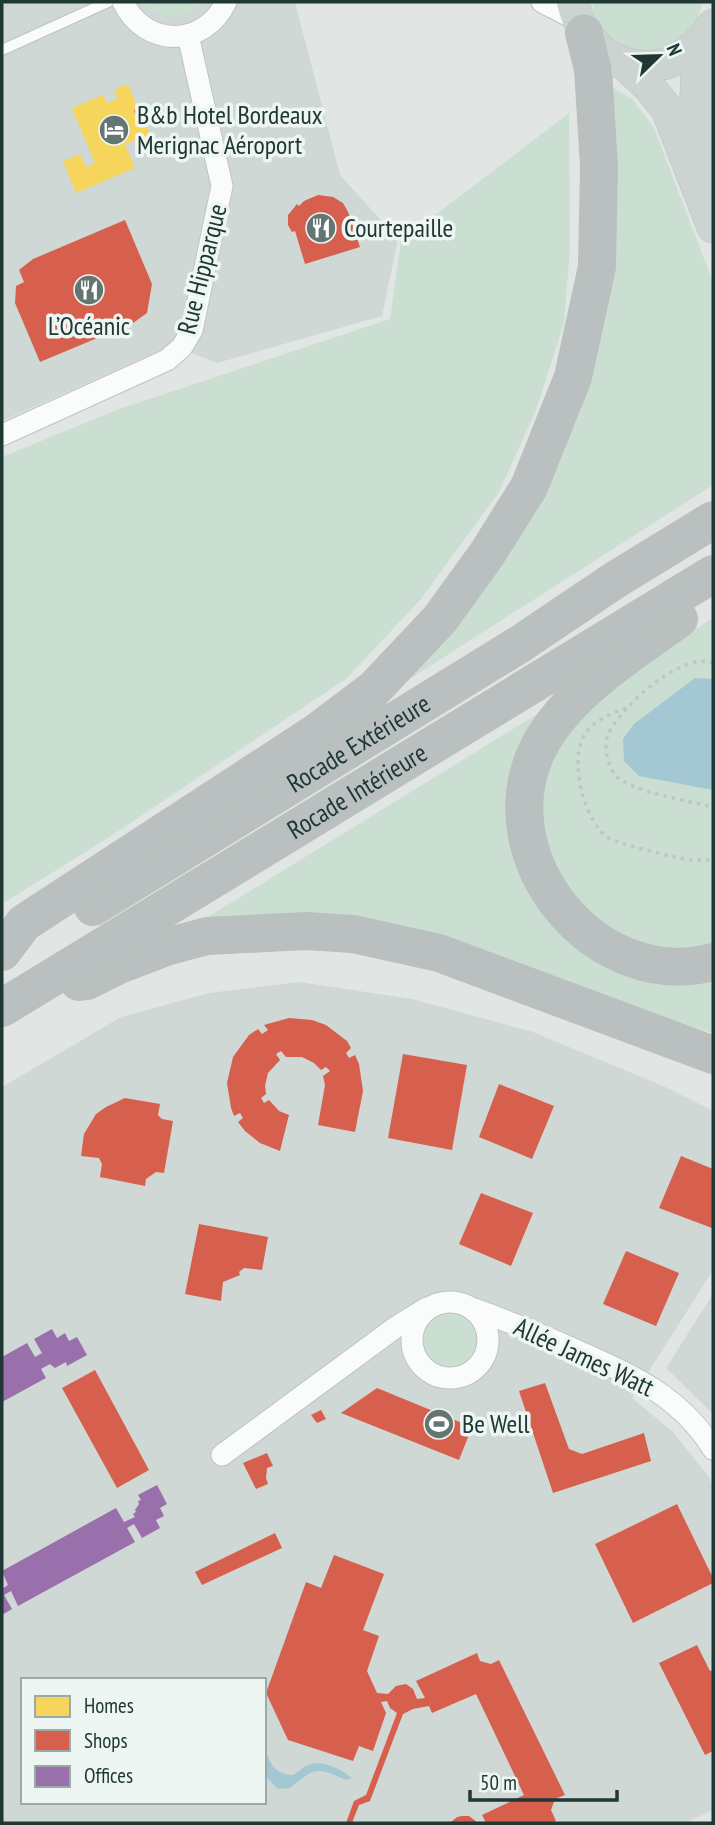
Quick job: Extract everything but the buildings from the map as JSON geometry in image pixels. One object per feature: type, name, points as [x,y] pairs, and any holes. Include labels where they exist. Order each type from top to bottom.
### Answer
[{"type":"highway","points":[[2,952],[24,923],[317,732],[374,689],[440,619],[487,554],[534,476],[573,377],[597,267],[599,166],[593,69],[578,18]]},
{"type":"highway","name":"Rocade Extérieure","points":[[2,963],[520,645],[615,580],[713,521]]},
{"type":"highway","name":"Rocade Intérieure","points":[[2,1008],[713,574]]},
{"type":"highway","points":[[713,596],[612,669],[563,714],[541,743],[528,776],[524,808],[527,841],[537,869],[565,914],[588,935],[624,956],[651,963],[682,967],[713,962]]},
{"type":"highway","points":[[36,987],[87,981],[166,947],[207,936],[329,932],[479,958],[713,1042]]},
{"type":"highway","points":[[439,953],[713,1055]]},
{"type":"main road","points":[[578,18],[601,51],[622,62],[643,67],[666,64],[686,56],[708,33]]},
{"type":"main road","points":[[708,33],[697,70],[696,100],[713,179]]},
{"type":"main road","points":[[622,62],[649,87],[667,109],[713,227]]},
{"type":"street","points":[[123,2],[139,24],[154,33],[171,37],[188,35],[206,27],[220,14],[226,2]]},
{"type":"street","points":[[542,2],[578,18]]},
{"type":"street","name":"Rue Hipparque","points":[[2,435],[167,360],[182,347],[192,330],[222,186],[188,35]]},
{"type":"street","points":[[222,1455],[396,1327],[427,1308],[438,1303],[451,1301],[463,1304],[474,1309],[483,1319],[488,1331],[488,1344],[478,1367],[456,1378],[443,1378],[421,1366],[411,1342],[418,1318],[427,1308]]},
{"type":"street","name":"Allée James Watt","points":[[474,1309],[523,1326],[631,1374],[665,1395],[701,1429],[713,1450]]},
{"type":"lane","points":[[2,50],[108,2]]},
{"type":"path","points":[[713,663],[707,660],[688,664],[662,678],[626,708],[607,737],[606,754],[615,775],[633,787],[713,807]]},
{"type":"path","points":[[626,708],[599,718],[583,739],[578,764],[582,793],[593,821],[609,839],[690,860],[713,860]]},
{"type":"shaded area","points":[[2,2],[295,2],[340,175],[398,239],[382,316],[217,363],[172,345],[2,421]]},
{"type":"shaded area","points":[[299,982],[412,999],[533,1032],[663,1086],[713,1111],[713,1270],[632,1398],[673,1432],[709,1477],[713,1488],[713,1810],[685,1823],[2,1823],[2,1087],[121,1017],[209,993]]},
{"type":"shaded area","points":[[713,1294],[713,1414],[666,1368]]},
{"type":"green space","points":[[142,2],[201,2],[179,15],[163,16]]},
{"type":"green space","points":[[592,2],[702,2],[696,22],[689,32],[675,43],[645,51],[617,42],[605,32],[597,19]]},
{"type":"green space","points":[[608,84],[633,100],[654,128],[713,282],[713,485],[391,691],[560,452]]},
{"type":"green space","points":[[569,113],[570,248],[564,323],[536,410],[499,492],[421,599],[346,679],[108,838],[2,904],[2,457],[119,409],[390,319],[401,241]]},
{"type":"green space","points":[[713,618],[713,945],[698,951],[650,946],[609,929],[578,903],[551,860],[540,805],[554,752],[590,704],[655,655]]},
{"type":"green space","points":[[547,708],[531,893],[563,935],[607,966],[713,977],[713,1033],[642,1012],[460,948],[185,931]]},
{"type":"green space","points":[[449,1313],[468,1321],[476,1340],[468,1359],[449,1367],[430,1359],[422,1340],[430,1321]]},
{"type":"water","points":[[695,678],[713,679],[713,790],[639,776],[624,761],[623,739],[634,724]]},
{"type":"water","points":[[266,1750],[277,1770],[286,1774],[293,1775],[308,1765],[319,1763],[337,1768],[352,1778],[346,1780],[316,1771],[290,1788],[278,1789],[266,1777]]},
{"type":"place","name":"B&b Hotel Bordeaux Merignac Aéroport","points":[[114,130]]},
{"type":"place","name":"Courtepaille","points":[[321,228]]},
{"type":"place","name":"L’Océanic","points":[[89,290]]},
{"type":"place","name":"Be Well","points":[[439,1424]]}]
